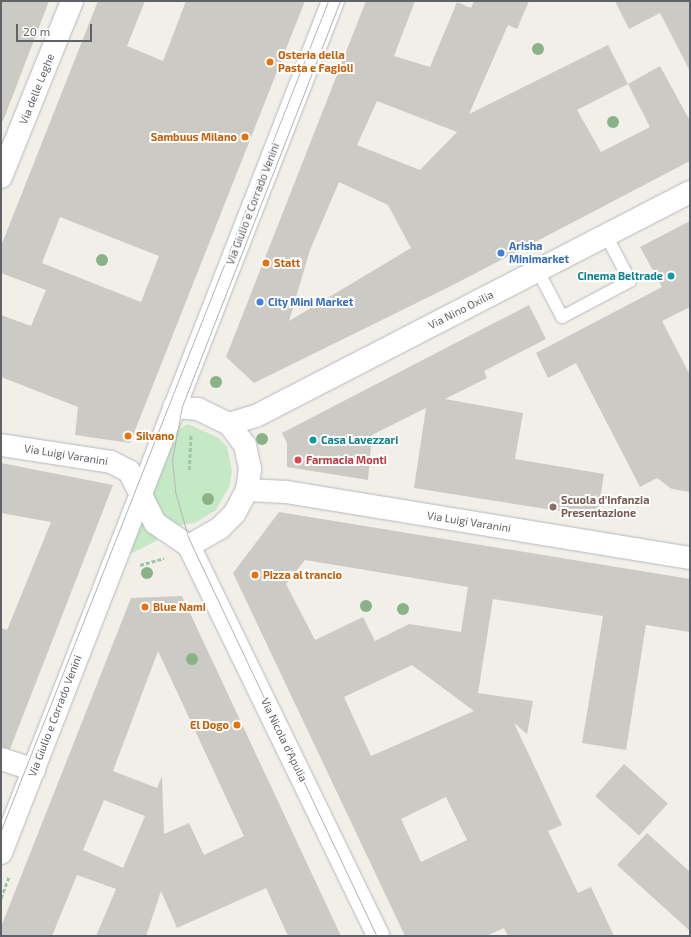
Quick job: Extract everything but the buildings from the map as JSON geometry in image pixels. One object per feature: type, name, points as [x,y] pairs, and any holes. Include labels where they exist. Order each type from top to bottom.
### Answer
[{"type":"street","name":"Via delle Leghe","points":[[1,177],[72,1]]},
{"type":"street","name":"Via Giulio e Corrado Venini","points":[[174,407],[333,1]]},
{"type":"street","name":"Via Nino Oxilia","points":[[229,424],[256,416],[690,192]]},
{"type":"street","points":[[174,407],[198,409],[229,424],[247,453],[247,490],[227,522],[189,546],[155,523],[138,494],[174,407]]},
{"type":"street","name":"Via Luigi Varanini","points":[[1,445],[111,462],[128,471],[138,494]]},
{"type":"street","name":"Via Luigi Varanini","points":[[247,490],[293,493],[690,558]]},
{"type":"street","name":"Via Giulio e Corrado Venini","points":[[1,853],[34,770],[138,494]]},
{"type":"street","name":"Via Nicola d'Apulia","points":[[189,546],[378,936]]},
{"type":"street","points":[[1,759],[34,770]]},
{"type":"lane","points":[[538,271],[562,317],[630,281],[606,235]]},
{"type":"path","points":[[189,470],[191,433]]},
{"type":"path","points":[[135,567],[146,561],[172,557],[189,546]]},
{"type":"green space","points":[[188,424],[219,438],[227,447],[232,470],[230,485],[216,510],[195,523],[171,526],[147,495],[176,431]]},
{"type":"green space","points":[[141,521],[158,540],[122,558]]},
{"type":"tram line","points":[[1,830],[328,1]]},
{"type":"tram line","points":[[340,1],[182,406],[172,460],[175,491],[188,537],[377,936]]},
{"type":"place","name":"Osteria della Pasta e Fagioli","points":[[270,62]]},
{"type":"place","name":"Sambuus Milano","points":[[245,137]]},
{"type":"place","name":"Arisha Minimarket","points":[[501,253]]},
{"type":"place","name":"Statt","points":[[266,263]]},
{"type":"place","name":"Cinema Beltrade","points":[[671,276]]},
{"type":"place","name":"City Mini Market","points":[[260,302]]},
{"type":"place","name":"Silvano","points":[[128,436]]},
{"type":"place","name":"Casa Lavezzari","points":[[313,440]]},
{"type":"place","name":"Farmacia Monti","points":[[298,460]]},
{"type":"place","name":"Scuola d'Infanzia Presentazione","points":[[553,507]]},
{"type":"place","name":"Pizza al trancio","points":[[255,575]]},
{"type":"place","name":"Blue Nami","points":[[145,607]]},
{"type":"place","name":"El Dogo","points":[[237,725]]}]
